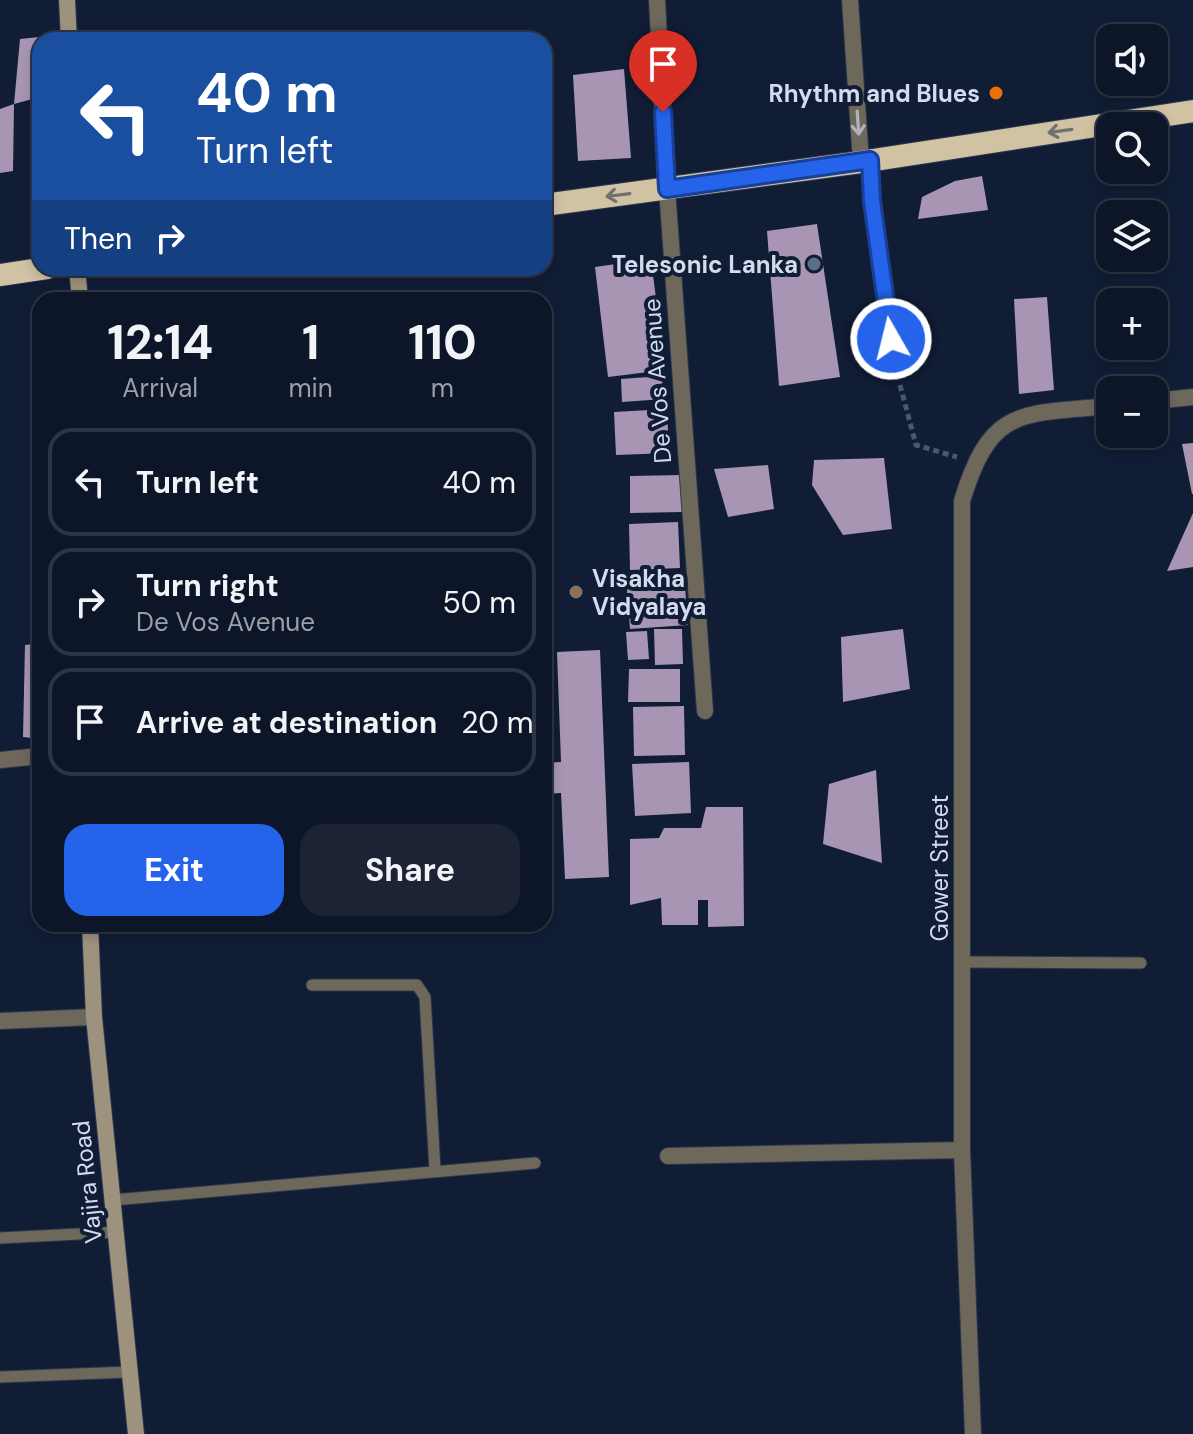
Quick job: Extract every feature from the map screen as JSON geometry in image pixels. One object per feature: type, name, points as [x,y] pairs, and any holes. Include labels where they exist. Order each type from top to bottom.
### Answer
[{"type":"highway","points":[[552,204],[866,161],[1193,111]]},
{"type":"highway","points":[[0,275],[32,270]]},
{"type":"main road","points":[[67,0],[69,32]]},
{"type":"main road","name":"Vajira Road","points":[[90,932],[94,1017],[136,1434]]},
{"type":"street","name":"De Vos Avenue","points":[[657,0],[667,189],[705,711]]},
{"type":"street","points":[[850,0],[866,161],[895,367]]},
{"type":"street","points":[[1168,400],[1193,397]]},
{"type":"street","name":"Gower Street","points":[[973,1434],[962,1150],[962,501],[974,462],[994,431],[1019,415],[1096,407]]},
{"type":"street","points":[[0,760],[32,757]]},
{"type":"street","points":[[0,1021],[94,1017]]},
{"type":"street","points":[[668,1156],[962,1150]]},
{"type":"lane","points":[[963,962],[1141,963]]},
{"type":"lane","points":[[312,985],[417,985],[425,997],[435,1170]]},
{"type":"lane","points":[[113,1200],[535,1163]]},
{"type":"lane","points":[[0,1238],[117,1232]]},
{"type":"lane","points":[[0,1377],[129,1372]]},
{"type":"path","points":[[895,367],[916,445],[974,462]]},
{"type":"building","points":[[32,38],[32,99],[14,104],[20,39]]},
{"type":"building","points":[[624,69],[631,158],[578,161],[573,75]]},
{"type":"building","points":[[14,104],[13,171],[0,173],[0,109]]},
{"type":"building","points":[[982,176],[988,210],[918,219],[922,197],[955,181]]},
{"type":"building","points":[[817,224],[840,377],[779,386],[767,231]]},
{"type":"building","points":[[651,259],[665,370],[608,377],[595,267]]},
{"type":"building","points":[[1047,297],[1054,390],[1019,394],[1014,299]]},
{"type":"building","points":[[662,376],[664,399],[622,402],[621,379]]},
{"type":"building","points":[[667,409],[669,453],[616,455],[614,412]]},
{"type":"building","points":[[1193,443],[1193,494],[1192,494],[1182,444]]},
{"type":"building","points":[[884,458],[892,529],[843,535],[812,485],[814,460]]},
{"type":"building","points":[[768,465],[774,509],[728,517],[714,469]]},
{"type":"building","points":[[682,475],[683,512],[630,513],[630,476]]},
{"type":"building","points":[[1193,513],[1193,567],[1167,571]]},
{"type":"building","points":[[678,522],[680,568],[630,570],[629,524]]},
{"type":"building","points":[[684,574],[688,625],[630,629],[626,578]]},
{"type":"building","points":[[654,629],[682,629],[683,664],[655,665]]},
{"type":"building","points":[[903,629],[910,689],[843,702],[841,637]]},
{"type":"building","points":[[647,631],[649,659],[628,660],[626,632]]},
{"type":"building","points":[[32,644],[32,738],[23,737],[25,645]]},
{"type":"building","points":[[600,650],[609,877],[565,879],[561,793],[552,794],[552,763],[561,762],[557,652]]},
{"type":"building","points":[[629,669],[680,669],[680,702],[628,702]]},
{"type":"building","points":[[684,706],[685,755],[634,756],[633,707]]},
{"type":"building","points":[[689,762],[691,813],[635,816],[632,764]]},
{"type":"building","points":[[876,770],[882,863],[823,844],[829,784]]},
{"type":"building","points":[[706,807],[743,807],[744,926],[708,927],[708,900],[698,900],[698,925],[662,925],[661,898],[630,905],[630,839],[659,838],[664,828],[701,828]]},
{"type":"place","name":"Rhythm and Blues","points":[[996,93]]},
{"type":"place","name":"Telesonic Lanka","points":[[814,264]]},
{"type":"place","name":"Visakha Vidyalaya","points":[[576,592]]},
{"type":"route","points":[[663,112],[667,189],[870,160],[872,201],[891,339]]}]
